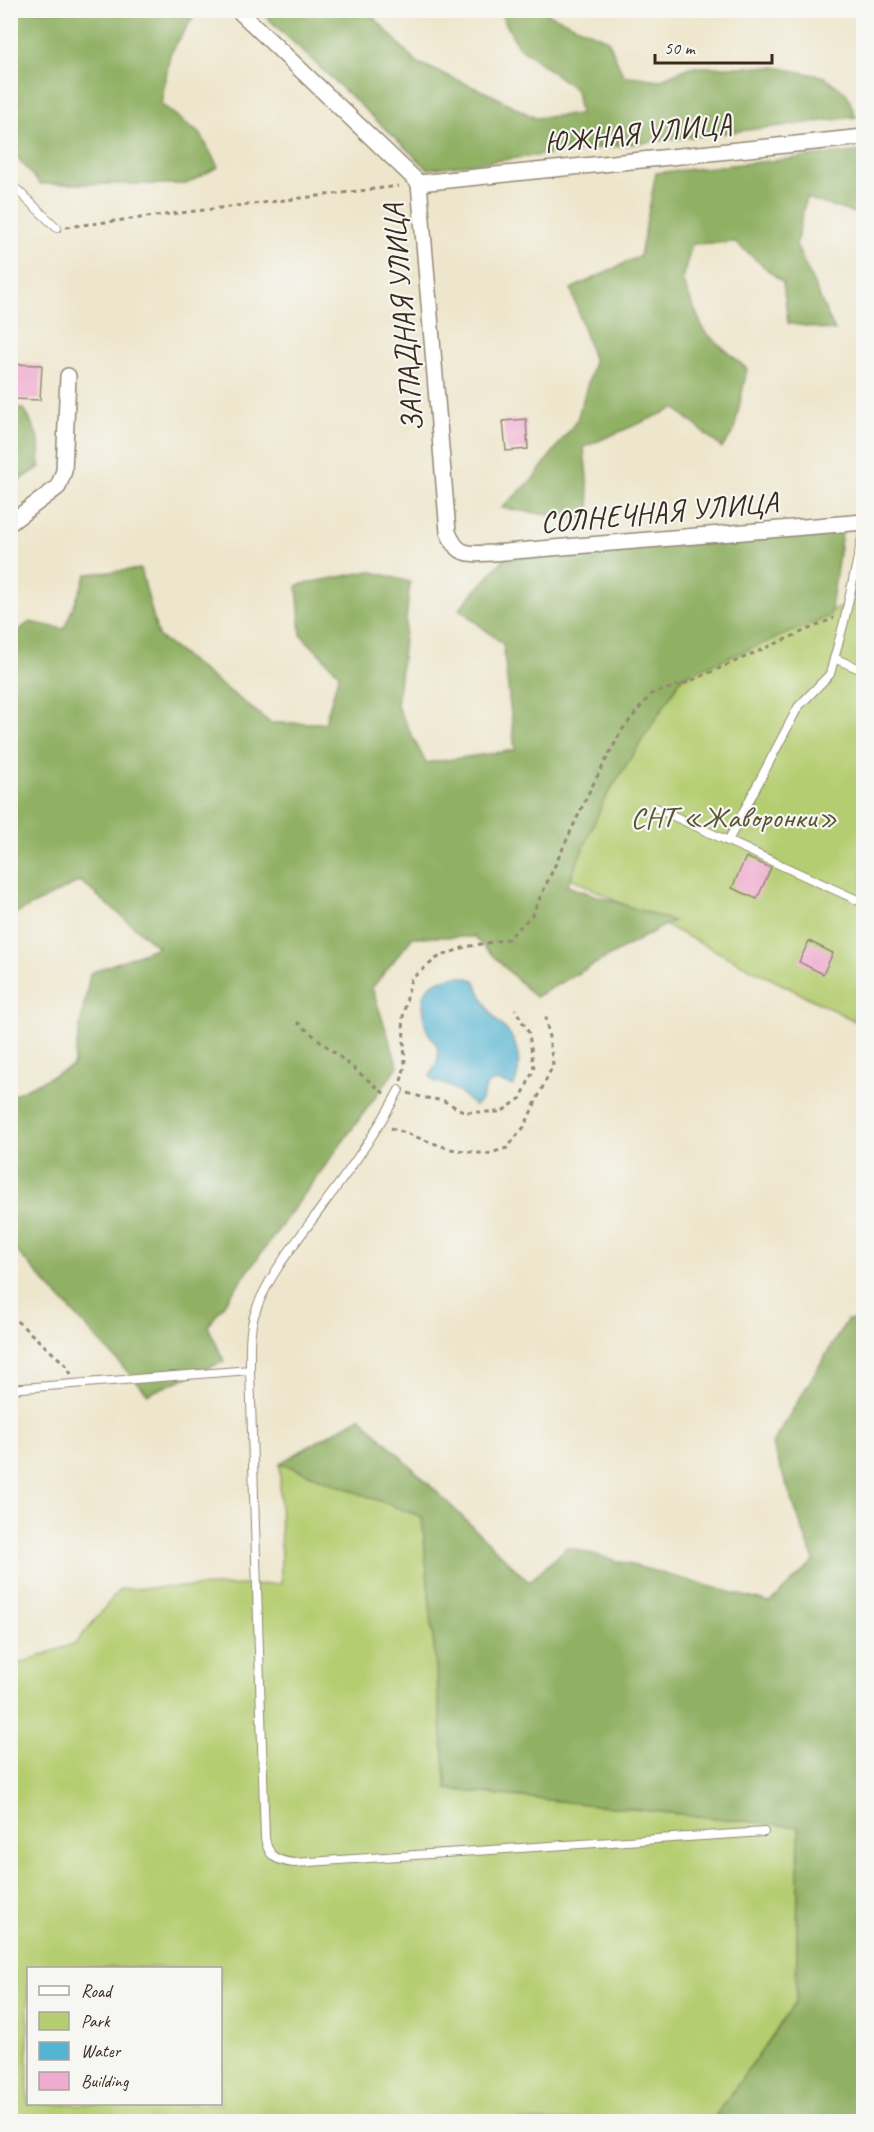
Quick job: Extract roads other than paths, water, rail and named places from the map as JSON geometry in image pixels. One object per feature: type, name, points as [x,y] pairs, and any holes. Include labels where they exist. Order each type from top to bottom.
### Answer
[{"type":"street","name":"ЗАПАДНАЯ УЛИЦА","points":[[238,10],[419,183],[448,532],[452,544],[459,551]]},
{"type":"street","name":"ЮЖНАЯ УЛИЦА","points":[[419,183],[864,137]]},
{"type":"street","points":[[10,523],[58,487],[64,471],[68,376]]},
{"type":"street","name":"СОЛНЕЧНАЯ УЛИЦА","points":[[459,551],[474,554],[493,553],[864,522]]},
{"type":"lane","points":[[10,183],[57,228]]},
{"type":"lane","points":[[728,841],[798,707],[830,674],[864,529]]},
{"type":"lane","points":[[834,658],[864,670]]},
{"type":"lane","points":[[656,808],[864,903]]},
{"type":"lane","points":[[399,1090],[381,1125],[301,1234],[262,1296],[254,1316],[251,1333],[250,1370],[267,1849],[279,1861],[302,1863],[764,1832]]},
{"type":"lane","points":[[10,1389],[250,1370]]},
{"type":"water","points":[[459,976],[475,980],[489,1009],[511,1036],[518,1054],[518,1074],[514,1086],[497,1081],[487,1084],[482,1099],[475,1106],[457,1091],[435,1082],[430,1076],[437,1063],[438,1053],[437,1046],[424,1020],[423,1004],[426,990],[442,979]]},
{"type":"park label","name":"СНТ «Жаворонки»","points":[[734,817]]}]
